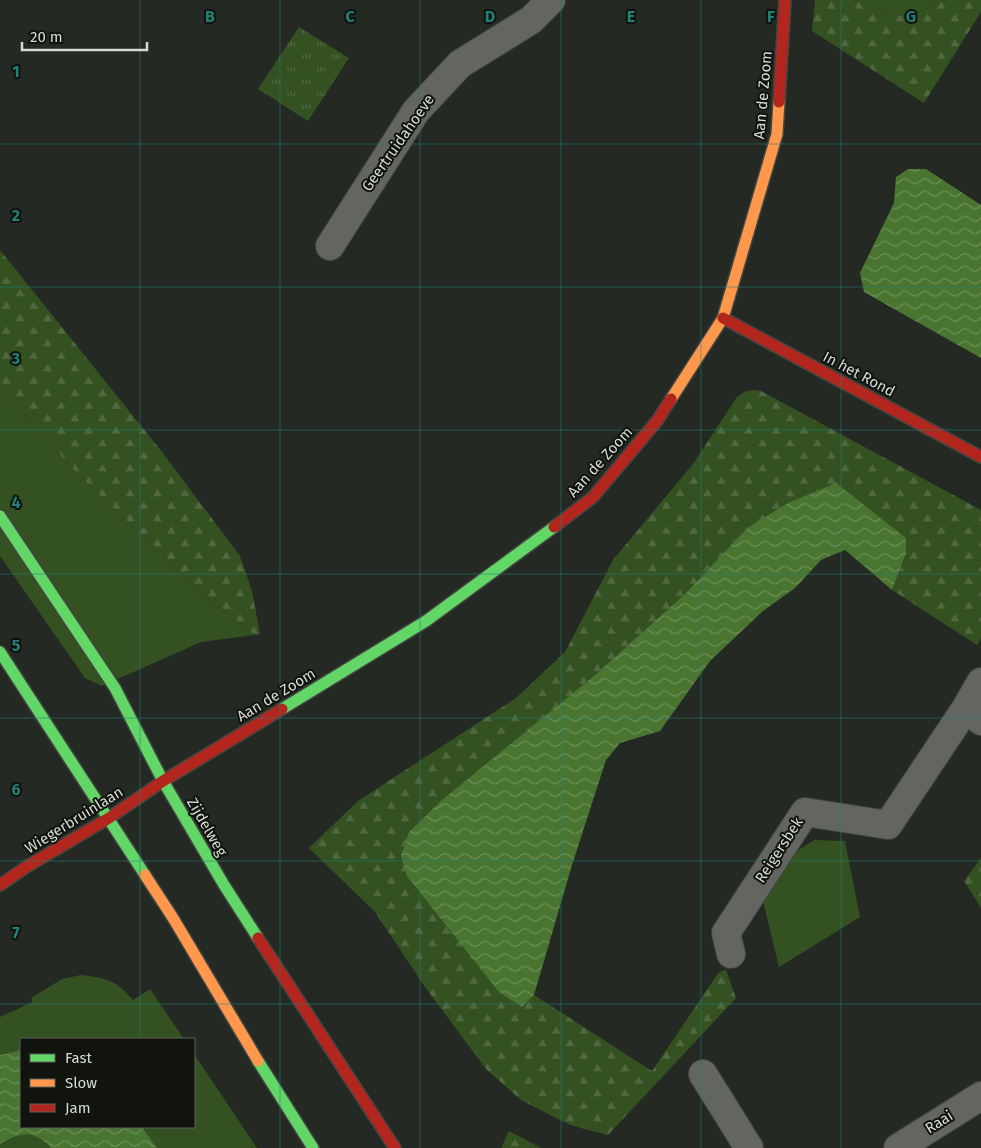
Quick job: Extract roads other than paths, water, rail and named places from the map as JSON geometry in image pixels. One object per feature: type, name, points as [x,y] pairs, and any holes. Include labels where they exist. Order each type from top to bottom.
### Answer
[{"type":"street","name":"Geertruidahoeve","points":[[330,246],[411,119],[432,93],[460,64],[531,20],[551,0]]},
{"type":"street","name":"Aan de Zoom","points":[[163,781],[426,621],[593,497],[657,421],[723,318],[777,134],[785,0]]},
{"type":"street","name":"In het Rond","points":[[723,318],[981,457]]},
{"type":"street","name":"Zijdelweg","points":[[0,516],[114,688],[163,781],[224,886],[395,1148]]},
{"type":"street","points":[[0,652],[32,704],[174,918],[267,1076],[313,1148]]},
{"type":"street","points":[[973,714],[981,682]]},
{"type":"street","name":"Reigersbek","points":[[731,954],[726,933],[805,812],[888,824],[973,714]]},
{"type":"street","name":"Wiegerbruinlaan","points":[[0,884],[109,818],[163,781]]},
{"type":"street","points":[[704,1074],[749,1148]]},
{"type":"street","name":"Raai","points":[[898,1148],[981,1096]]},
{"type":"water","points":[[908,169],[926,169],[981,205],[981,358],[864,292],[860,273],[894,203],[896,177]]},
{"type":"water","points":[[836,483],[906,538],[906,554],[892,590],[845,550],[821,560],[795,588],[763,611],[710,661],[660,731],[620,743],[606,760],[572,865],[534,995],[522,1007],[499,992],[407,876],[401,856],[409,832],[443,799],[596,674],[686,593],[746,529],[788,503]]},
{"type":"water","points":[[20,1050],[20,1128],[143,1128],[157,1148],[51,1148],[38,1138],[26,1134],[14,1137],[0,1144],[0,1055]]}]
